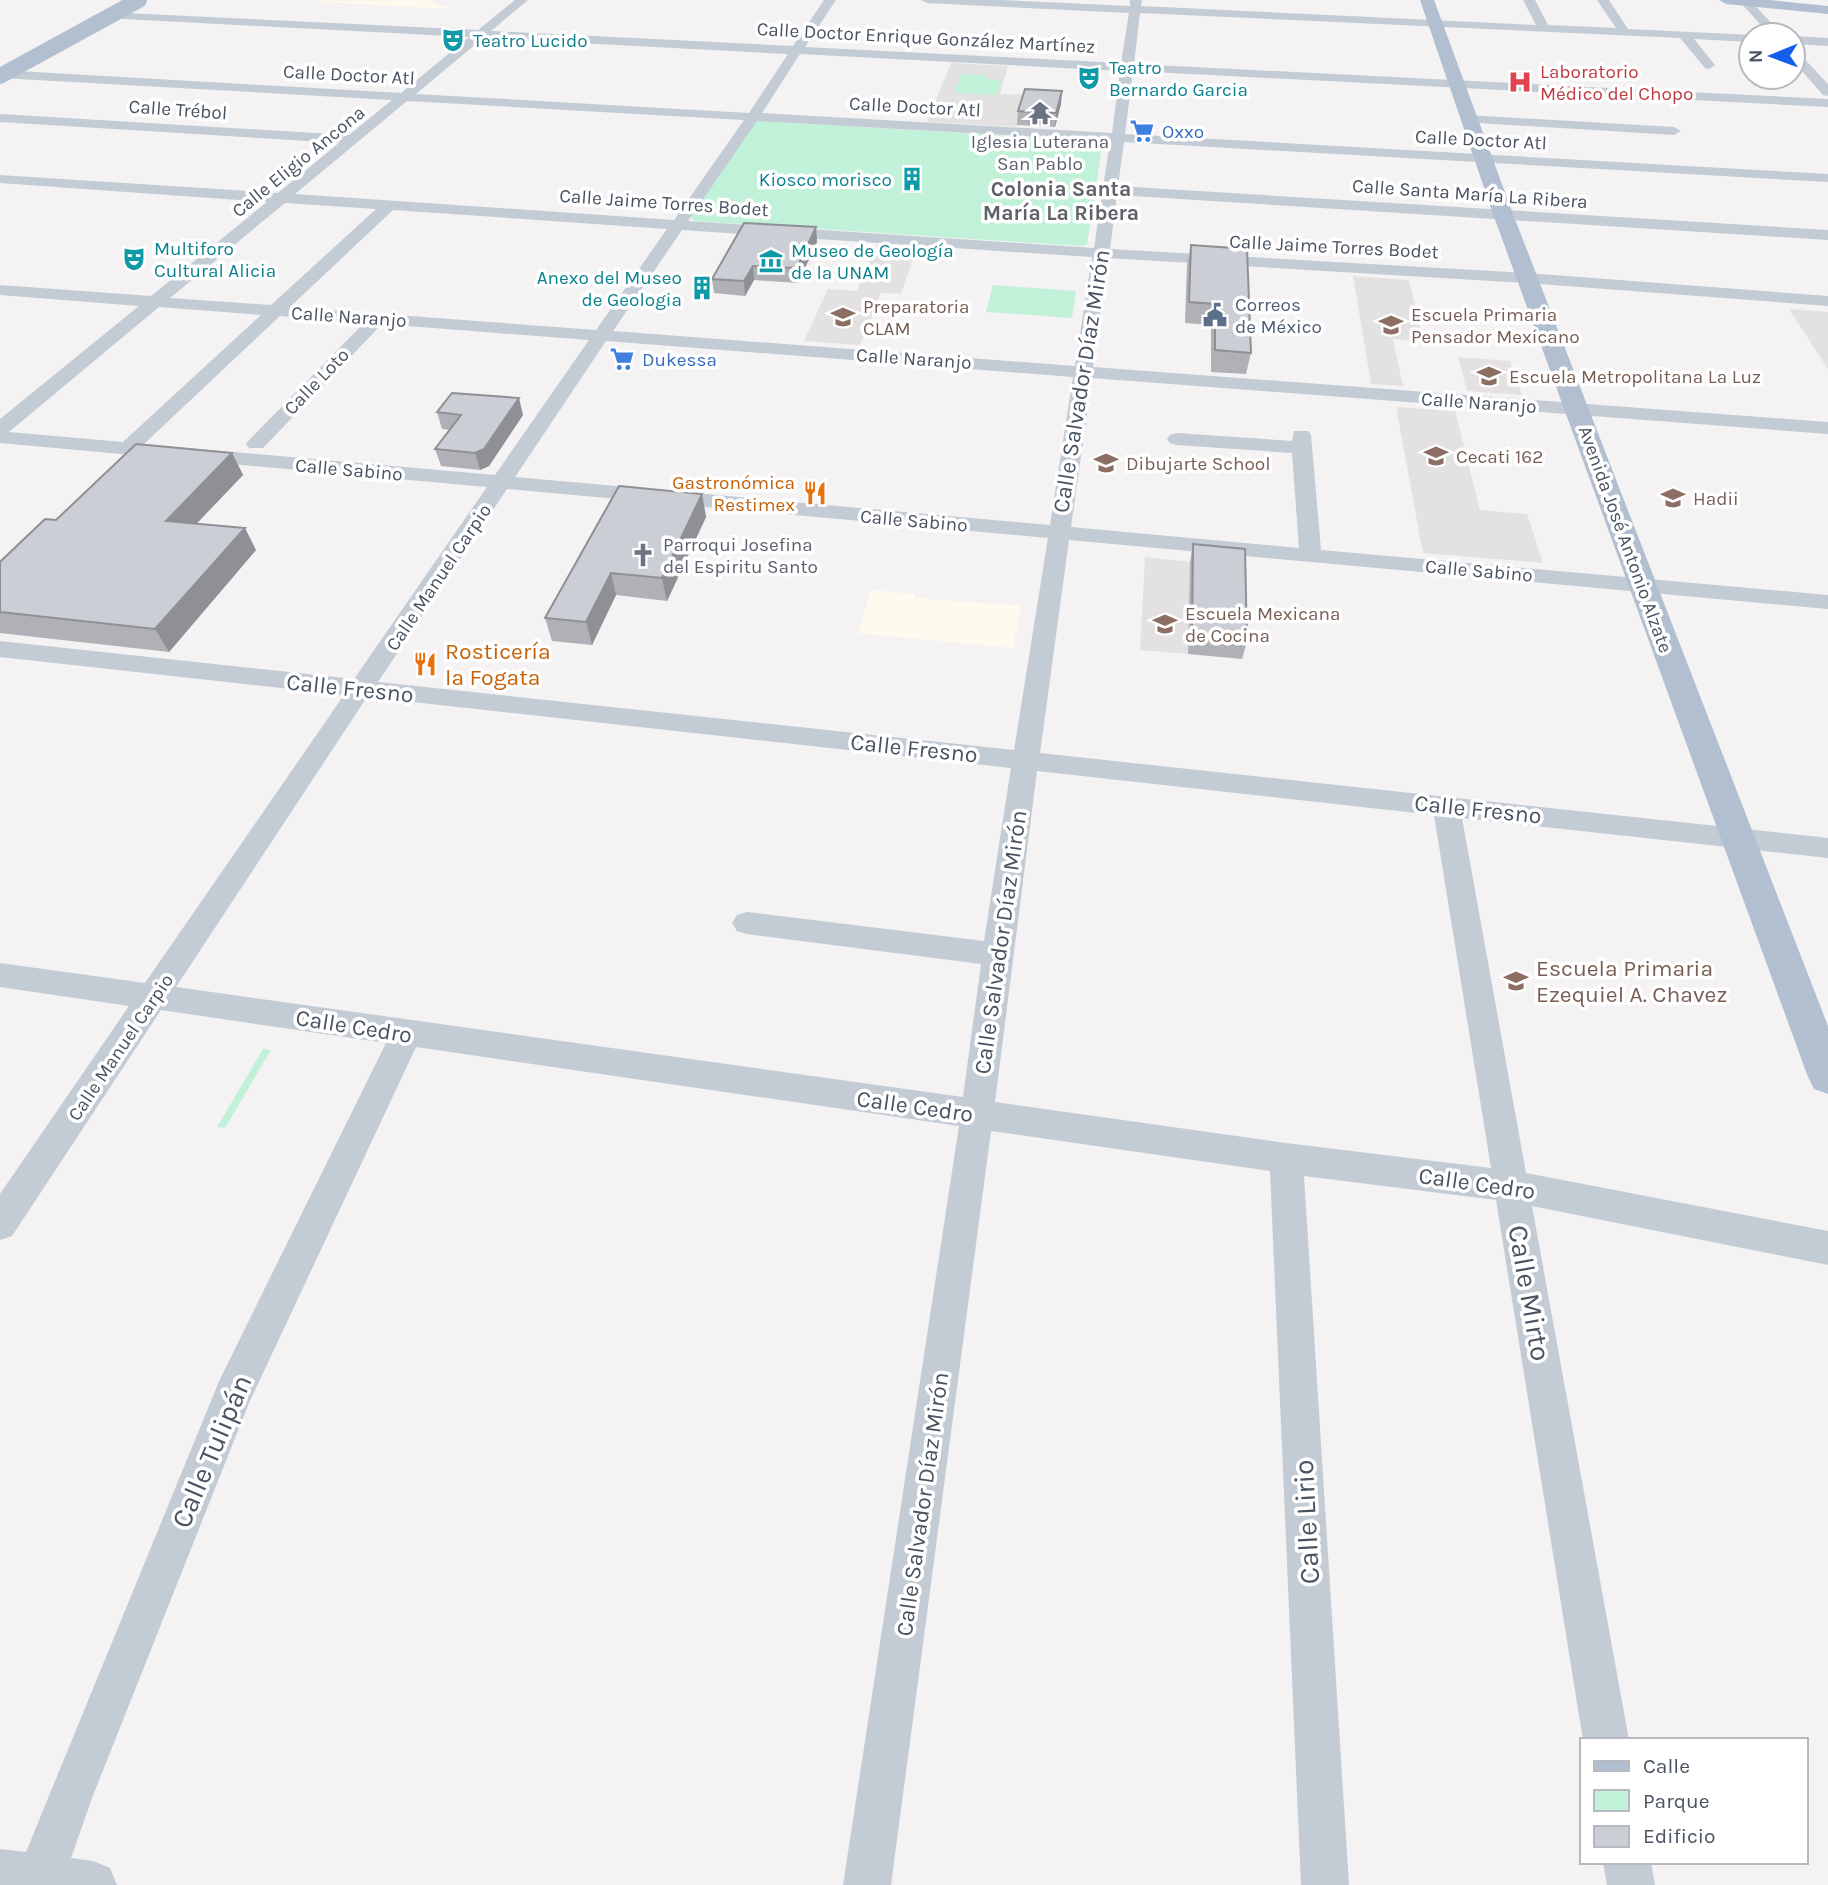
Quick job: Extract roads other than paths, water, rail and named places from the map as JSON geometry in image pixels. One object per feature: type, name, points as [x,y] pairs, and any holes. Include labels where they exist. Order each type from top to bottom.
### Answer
[{"type":"main road","points":[[3,74],[139,0]]},
{"type":"main road","points":[[1726,0],[1828,10]]},
{"type":"main road","points":[[1786,0],[1828,4]]},
{"type":"main road","name":"Avenida José Antonio Alzate","points":[[1431,12],[1482,158],[1828,1077]]},
{"type":"street","points":[[111,15],[132,0]]},
{"type":"street","points":[[0,82],[3,74],[111,15],[146,0]]},
{"type":"street","name":"Calle Eligio Ancona","points":[[0,429],[522,0]]},
{"type":"street","name":"Calle Manuel Carpio","points":[[0,1224],[503,482],[599,335],[754,116],[830,0]]},
{"type":"street","points":[[927,0],[1431,12],[1544,29],[1737,37]]},
{"type":"street","points":[[1529,0],[1544,29]]},
{"type":"street","points":[[1603,0],[1625,33]]},
{"type":"street","points":[[1745,1],[1763,21]]},
{"type":"street","name":"Calle Salvador Díaz Mirón","points":[[867,1885],[977,1114],[997,954],[1118,137],[1135,5]]},
{"type":"street","name":"Calle Doctor Enrique González Martínez","points":[[111,15],[1828,103]]},
{"type":"street","points":[[1684,35],[1709,65]]},
{"type":"street","points":[[1807,41],[1828,42]]},
{"type":"street","points":[[1809,71],[1828,72]]},
{"type":"street","points":[[1809,71],[1828,92]]},
{"type":"street","name":"Calle Doctor Atl","points":[[3,74],[1828,178]]},
{"type":"street","name":"Calle Trébol","points":[[0,118],[354,140]]},
{"type":"street","points":[[1468,119],[1674,131]]},
{"type":"street","name":"Calle Jaime Torres Bodet","points":[[0,179],[1100,253],[1527,278],[1828,302]]},
{"type":"street","name":"Calle Santa María La Ribera","points":[[1109,190],[1828,234]]},
{"type":"street","points":[[127,449],[389,205]]},
{"type":"street","name":"Calle Naranjo","points":[[0,290],[1828,428]]},
{"type":"street","name":"Calle Loto","points":[[256,444],[377,319]]},
{"type":"street","name":"Calle Sabino","points":[[0,437],[1828,602]]},
{"type":"street","points":[[1177,439],[1302,442],[1311,556]]},
{"type":"street","name":"Calle Fresno","points":[[0,649],[1828,848]]},
{"type":"street","name":"Calle Mirto","points":[[1446,805],[1606,1738]]},
{"type":"street","points":[[747,923],[997,954]]},
{"type":"street","name":"Calle Cedro","points":[[0,975],[1286,1158],[1511,1186],[1828,1248]]},
{"type":"street","name":"Calle Tulipán","points":[[20,1875],[69,1798],[234,1393],[406,1034]]},
{"type":"street","name":"Calle Lirio","points":[[1286,1158],[1325,1885]]},
{"type":"street","points":[[1627,1864],[1631,1885]]},
{"type":"street","points":[[20,1875],[93,1885]]},
{"type":"place","name":"Teatro Lucido","points":[[453,40]]},
{"type":"place","name":"Teatro Bernardo Garcia","points":[[1089,78]]},
{"type":"place","name":"Laboratorio Médico del Chopo","points":[[1520,82]]},
{"type":"place","name":"Iglesia Luterana San Pablo","points":[[1040,113]]},
{"type":"place","name":"Oxxo","points":[[1142,131]]},
{"type":"place","name":"Kiosco morisco","points":[[912,179]]},
{"type":"place","name":"Multiforo Cultural Alicia","points":[[134,259]]},
{"type":"place","name":"Museo de Geología de la UNAM","points":[[771,261]]},
{"type":"place","name":"Anexo del Museo de Geologia","points":[[702,288]]},
{"type":"place","name":"Correos de México","points":[[1215,315]]},
{"type":"place","name":"Preparatoria CLAM","points":[[843,317]]},
{"type":"place","name":"Escuela Primaria Pensador Mexicano","points":[[1391,325]]},
{"type":"place","name":"Dukessa","points":[[622,359]]},
{"type":"place","name":"Escuela Metropolitana La Luz","points":[[1489,376]]},
{"type":"place","name":"Cecati 162","points":[[1436,456]]},
{"type":"place","name":"Dibujarte School","points":[[1106,463]]},
{"type":"place","name":"Gastronómica Restimex","points":[[815,493]]},
{"type":"place","name":"Hadii","points":[[1673,498]]},
{"type":"place","name":"Parroqui Josefina del Espiritu Santo","points":[[643,555]]},
{"type":"place","name":"Escuela Mexicana de Cocina","points":[[1165,624]]},
{"type":"place","name":"Rosticería la Fogata","points":[[425,664]]},
{"type":"place","name":"Escuela Primaria Ezequiel A. Chavez","points":[[1516,981]]},
{"type":"district","name":"Colonia Santa María La Ribera","points":[[1061,201]]}]
